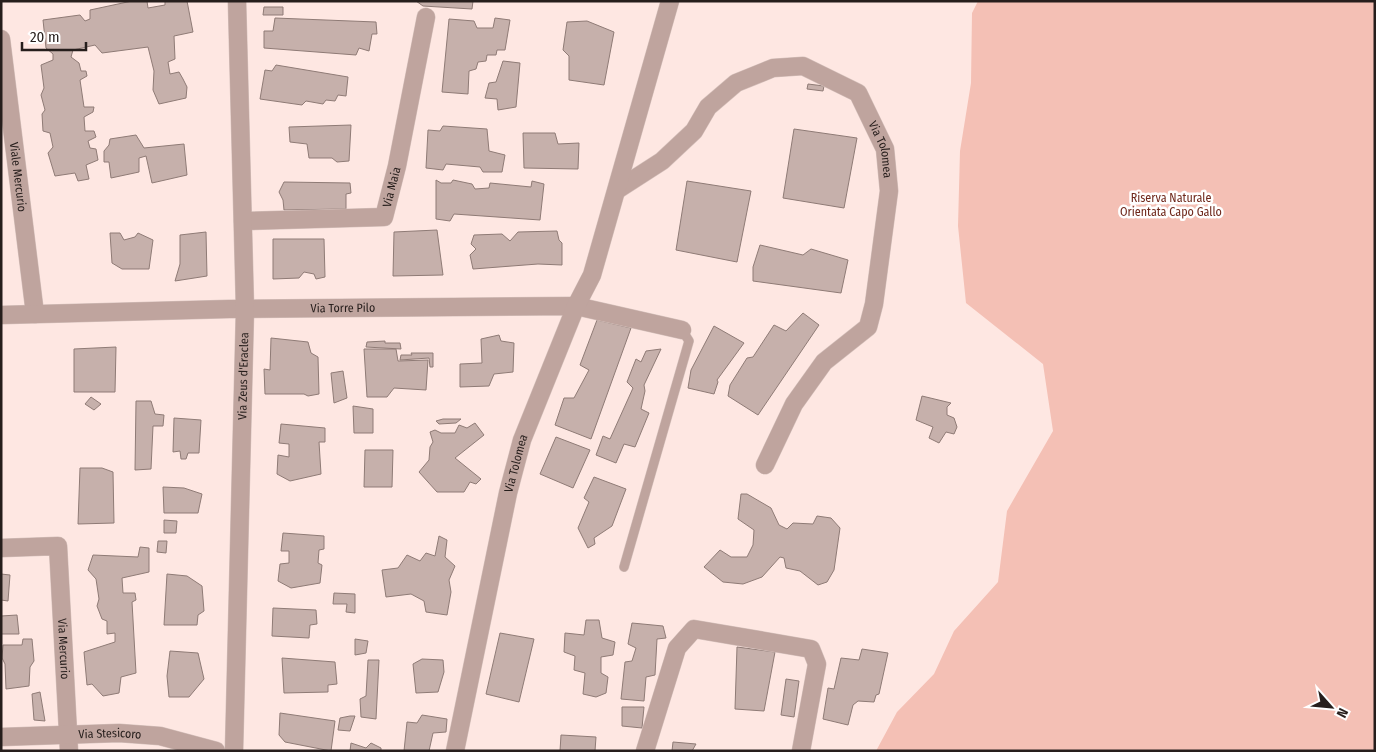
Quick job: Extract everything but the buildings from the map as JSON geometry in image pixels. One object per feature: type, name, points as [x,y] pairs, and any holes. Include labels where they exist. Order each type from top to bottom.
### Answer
[{"type":"street","name":"Via Zeus d'Eraclea","points":[[234,751],[245,309],[237,1]]},
{"type":"street","name":"Via Tolomea","points":[[455,751],[508,493],[522,440],[576,306],[592,275],[670,1]]},
{"type":"street","name":"Via Maia","points":[[243,221],[384,217],[397,166],[426,17]]},
{"type":"street","name":"Viale Mercurio","points":[[1,39],[35,314]]},
{"type":"street","name":"Via Tolomea","points":[[617,190],[662,161],[694,131],[708,107],[736,83],[773,68],[803,66],[858,93],[885,149],[889,191],[874,304],[868,327],[824,362],[794,404],[766,465]]},
{"type":"street","name":"Via Torre Pilo","points":[[1,316],[245,309],[576,306],[682,330]]},
{"type":"street","name":"Via Mercurio","points":[[1,548],[58,546],[68,742]]},
{"type":"street","points":[[645,751],[678,648],[694,629],[811,649],[817,664],[801,751]]},
{"type":"street","name":"Via Stesicoro","points":[[1,737],[68,742],[119,733],[160,736],[216,751]]},
{"type":"lane","points":[[624,567],[689,341],[682,330]]},
{"type":"green space","name":"Riserva Naturale Orientata Capo Gallo","points":[[978,1],[1375,1],[1375,751],[876,751],[897,712],[934,674],[954,631],[998,582],[1007,511],[1053,431],[1043,364],[966,303],[958,226],[960,151],[971,83],[972,13]]}]
